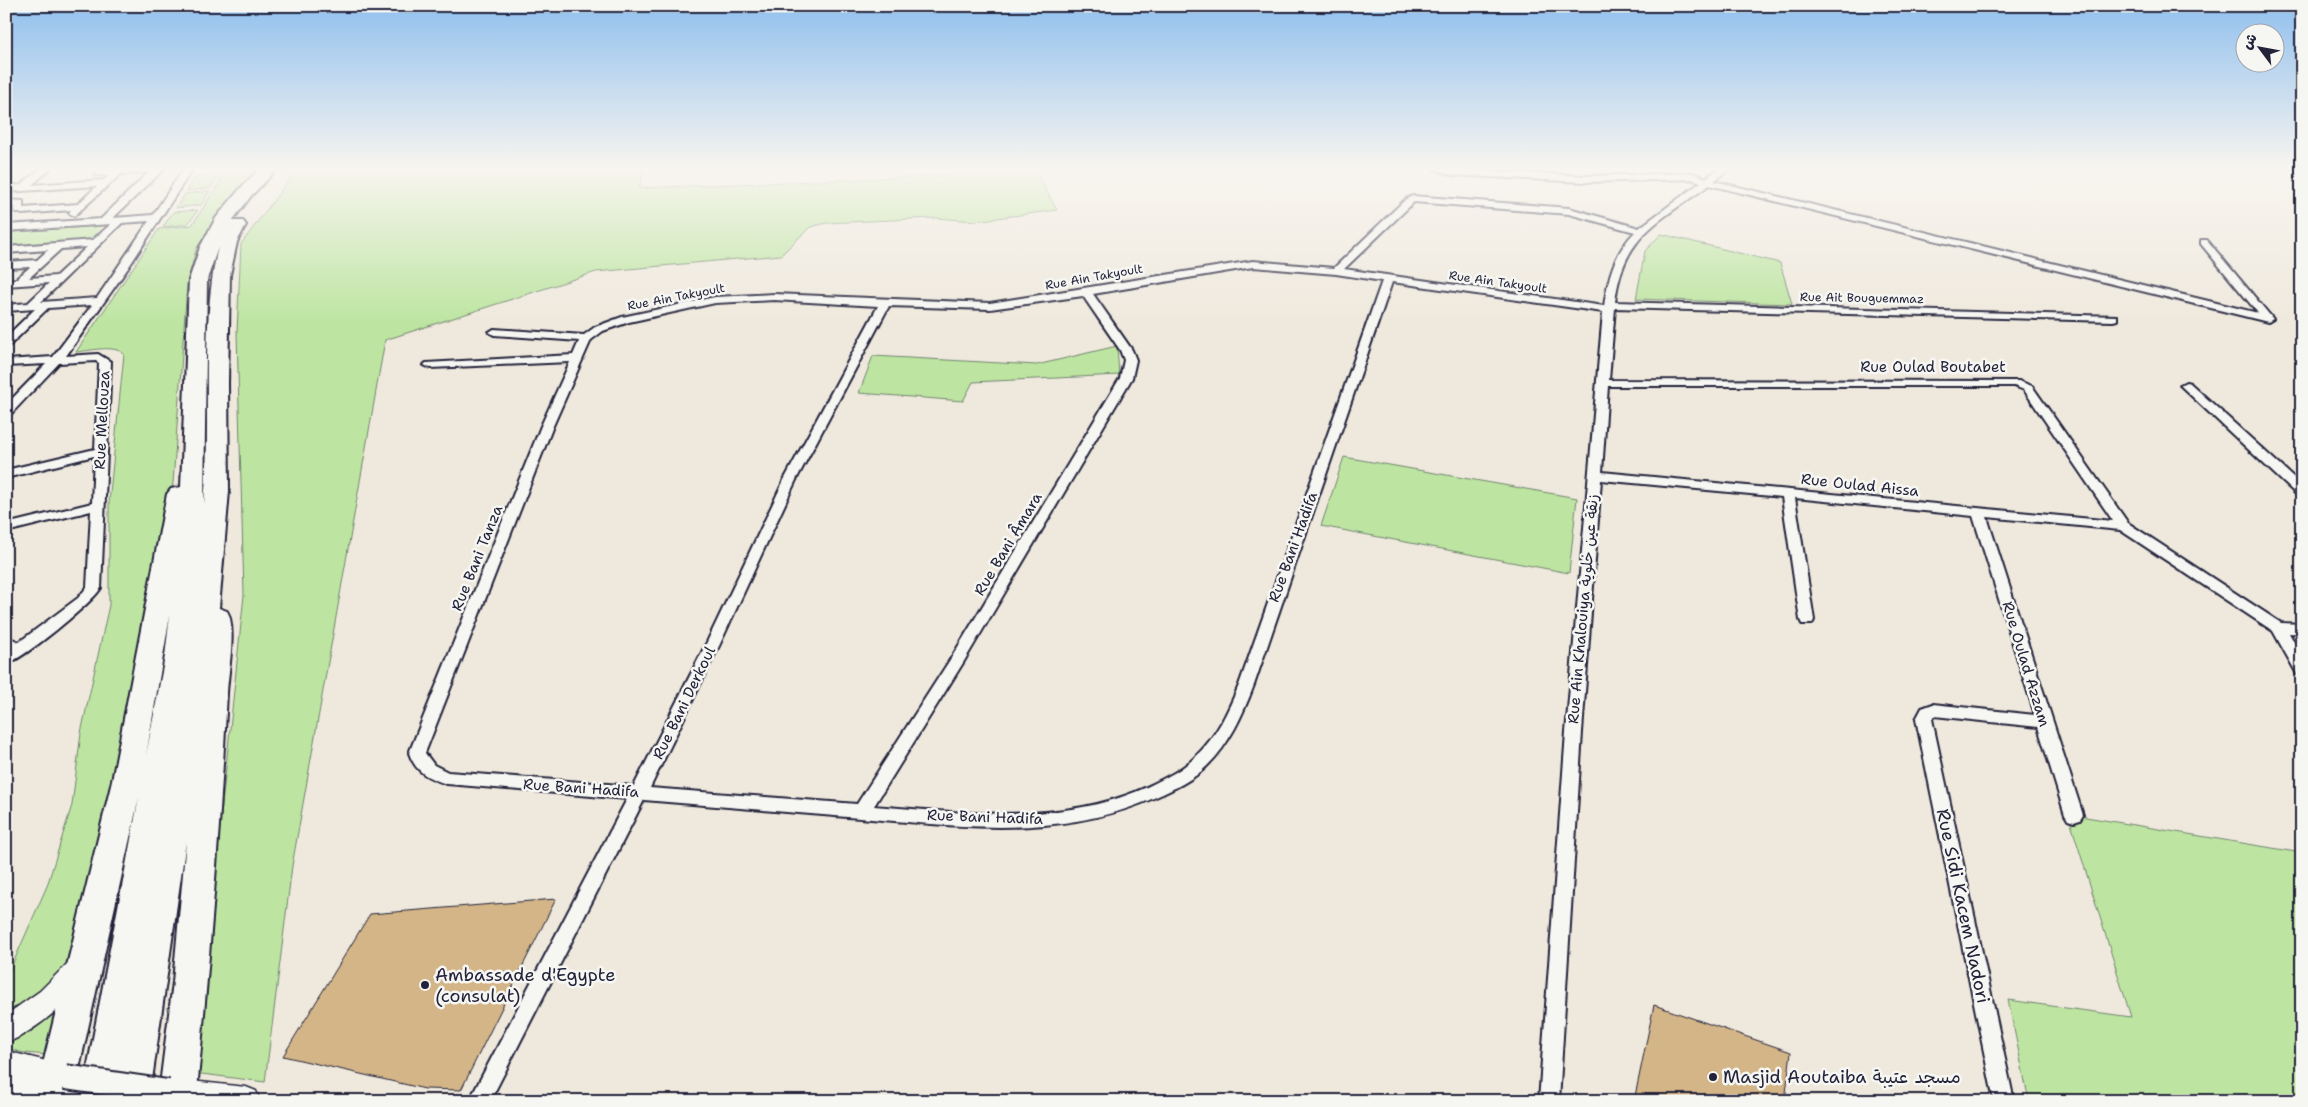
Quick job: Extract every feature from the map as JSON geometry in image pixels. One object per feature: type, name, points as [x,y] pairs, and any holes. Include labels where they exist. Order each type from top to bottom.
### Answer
[{"type":"highway","points":[[100,1101],[179,656],[191,547],[198,280],[202,263],[214,234],[224,220]]},
{"type":"highway","points":[[130,1101],[209,589],[217,491],[218,317],[224,256],[228,242],[241,220]]},
{"type":"highway","points":[[62,1091],[85,961],[127,781],[170,550],[184,451],[194,426]]},
{"type":"highway","points":[[174,1096],[190,982],[208,767],[214,667],[219,629],[216,608],[209,589]]},
{"type":"street","points":[[61,225],[67,220]]},
{"type":"street","points":[[6,228],[136,220]]},
{"type":"street","points":[[6,412],[57,358],[155,220]]},
{"type":"street","points":[[1336,271],[1389,220]]},
{"type":"street","points":[[1604,220],[1641,230]]},
{"type":"street","name":"Rue Ain Khalouiya زنقة عين خلوية","points":[[1549,1101],[1574,732],[1609,308],[1615,269],[1625,248],[1641,230],[1655,220]]},
{"type":"street","points":[[1862,220],[2268,319],[2204,242]]},
{"type":"street","points":[[6,343],[58,279],[119,221]]},
{"type":"street","points":[[6,250],[97,242]]},
{"type":"street","points":[[19,282],[58,246]]},
{"type":"street","points":[[6,265],[39,263]]},
{"type":"street","name":"Rue Ain Takyoult","points":[[586,338],[599,329],[626,319],[715,300],[774,297],[990,306],[1086,292],[1241,265],[1268,264],[1336,271],[1609,308]]},
{"type":"street","points":[[6,283],[58,279]]},
{"type":"street","name":"Rue Bani Hadifa","points":[[447,778],[1016,822],[1061,819],[1100,812],[1135,801],[1173,782],[1201,762],[1222,739],[1238,707],[1260,639],[1388,279]]},
{"type":"street","name":"Rue Bani Âmara","points":[[862,810],[958,659],[1126,378],[1130,368],[1126,350],[1086,292]]},
{"type":"street","points":[[7,302],[31,306],[42,301]]},
{"type":"street","points":[[7,302],[99,301]]},
{"type":"street","name":"Rue Bani Derkoul","points":[[479,1101],[639,793],[790,480],[885,303]]},
{"type":"street","name":"Rue Ait Bouguemmaz","points":[[1609,308],[2113,318]]},
{"type":"street","points":[[494,332],[586,338]]},
{"type":"street","name":"Rue Bani Tanza","points":[[447,778],[429,772],[420,764],[417,753],[546,426],[586,338]]},
{"type":"street","name":"Rue Mellouza","points":[[6,659],[83,601],[91,592],[94,584],[104,360],[98,357],[57,358]]},
{"type":"street","points":[[7,363],[57,358]]},
{"type":"street","points":[[430,365],[577,358]]},
{"type":"street","name":"Rue Oulad Boutabet","points":[[1603,383],[2019,384],[2028,388],[2122,526],[2278,628]]},
{"type":"street","points":[[2186,385],[2302,492]]},
{"type":"street","points":[[6,474],[101,451]]},
{"type":"street","name":"Rue Oulad Aissa","points":[[1594,475],[2122,526]]},
{"type":"street","points":[[1788,494],[1807,620]]},
{"type":"street","points":[[6,528],[99,504]]},
{"type":"street","name":"Rue Oulad Azzam","points":[[1979,513],[2074,815]]},
{"type":"street","points":[[2278,628],[2302,629]]},
{"type":"street","points":[[2278,628],[2302,670]]},
{"type":"street","points":[[6,641],[20,648]]},
{"type":"street","name":"Rue Sidi Kacem Nadori","points":[[2004,1101],[1924,719],[1928,712],[1933,710],[2044,722]]},
{"type":"street","points":[[6,1031],[19,1024],[49,1000],[85,961]]},
{"type":"street","points":[[6,1064],[62,1091]]},
{"type":"street","points":[[6,1083],[62,1091],[246,1101]]},
{"type":"green space","points":[[168,220],[191,220],[188,224],[163,227]]},
{"type":"green space","points":[[195,220],[215,220],[196,249],[187,284],[173,483],[155,590],[130,694],[75,947],[62,977],[6,1016],[6,979],[47,886],[72,805],[81,733],[109,605],[109,503],[124,354],[114,349],[76,352],[159,229],[192,225]]},
{"type":"green space","points":[[259,220],[899,220],[827,223],[810,227],[781,255],[596,272],[385,340],[292,866],[265,1082],[194,1073],[244,595],[237,332],[241,244]]},
{"type":"green space","points":[[957,220],[985,220],[975,221]]},
{"type":"green space","points":[[103,226],[89,240],[6,247],[6,239],[14,232]]},
{"type":"green space","points":[[1661,234],[1780,263],[1792,304],[1636,299],[1645,251]]},
{"type":"green space","points":[[1117,346],[1119,375],[973,382],[963,401],[859,393],[873,356],[1037,365]]},
{"type":"green space","points":[[1344,457],[1577,498],[1569,573],[1321,526]]},
{"type":"green space","points":[[2068,814],[2302,853],[2302,1101],[2029,1101],[2008,1000],[2131,1017]]},
{"type":"green space","points":[[65,997],[49,1055],[24,1053],[6,1048],[6,1043]]},
{"type":"building","name":"Ambassade d'Egypte (consulat)","points":[[556,899],[461,1090],[425,1089],[283,1056],[370,914]]},
{"type":"building","name":"Masjid Aoutaiba مسجد عتيبة","points":[[1654,1005],[1791,1052],[1785,1101],[1634,1101]]},
{"type":"place","name":"Ambassade d'Egypte (consulat)","points":[[425,985]]},
{"type":"place","name":"Masjid Aoutaiba مسجد عتيبة","points":[[1713,1077]]}]
